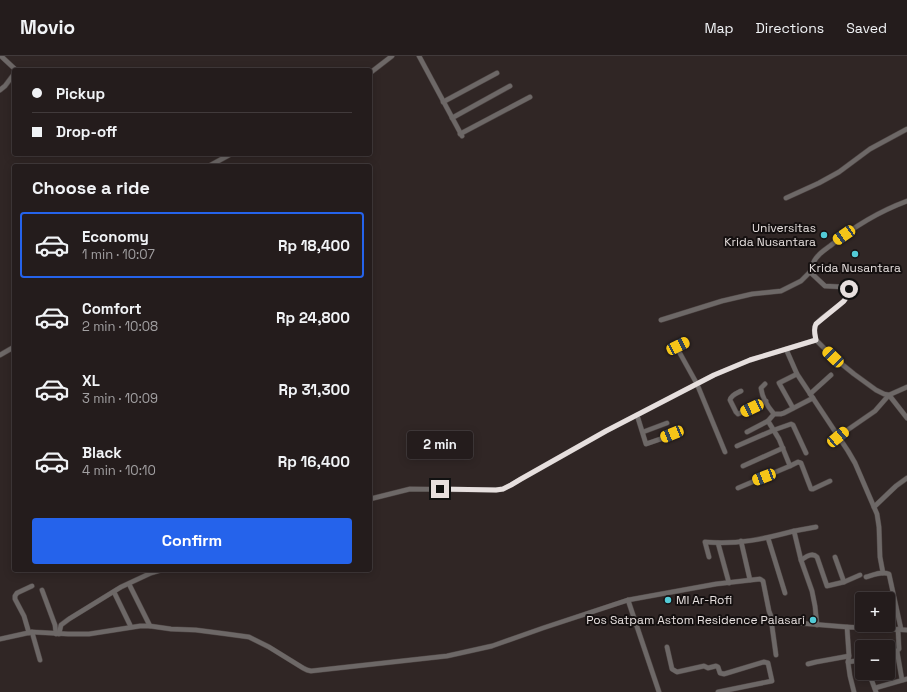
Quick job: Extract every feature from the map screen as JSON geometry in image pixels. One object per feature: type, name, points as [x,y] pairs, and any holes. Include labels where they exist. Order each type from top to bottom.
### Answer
[{"type":"street","points":[[372,71],[392,56]]},
{"type":"street","points":[[419,56],[461,135],[530,97]]},
{"type":"street","points":[[2,57],[14,68]]},
{"type":"street","points":[[443,102],[497,73]]},
{"type":"street","points":[[0,90],[12,77]]},
{"type":"street","points":[[452,118],[510,86]]},
{"type":"street","points":[[786,198],[839,172],[849,163],[870,149],[907,129]]},
{"type":"street","points":[[213,164],[227,156]]},
{"type":"street","points":[[661,320],[722,301],[752,294],[781,291],[801,281],[810,272],[817,256],[852,229],[892,207],[907,201]]},
{"type":"street","points":[[810,272],[825,286],[844,287],[848,288],[850,291],[844,301],[816,324],[816,340],[833,357],[854,374],[876,390],[890,395],[907,418]]},
{"type":"street","points":[[372,498],[410,488],[481,490],[503,489],[606,431],[714,375],[750,360],[816,340]]},
{"type":"street","points":[[687,342],[678,346],[677,348],[697,384],[725,452]]},
{"type":"street","points":[[0,355],[12,348]]},
{"type":"street","points":[[786,349],[797,374],[855,463],[877,514],[880,557],[883,573]]},
{"type":"street","points":[[793,408],[779,383],[797,374]]},
{"type":"street","points":[[747,432],[768,421],[774,414],[781,414],[811,396],[831,375]]},
{"type":"street","points":[[765,384],[761,388],[762,394],[774,414]]},
{"type":"street","points":[[838,437],[875,411],[890,395],[907,387]]},
{"type":"street","points":[[742,391],[731,396],[730,398],[738,414],[766,401]]},
{"type":"street","points":[[637,415],[646,444],[672,434]]},
{"type":"street","points":[[768,421],[783,448],[790,466]]},
{"type":"street","points":[[643,432],[667,423]]},
{"type":"street","points":[[737,446],[774,430],[788,425],[793,425],[806,453]]},
{"type":"street","points":[[743,466],[783,448]]},
{"type":"street","points":[[738,488],[798,462],[801,463],[811,489],[830,481]]},
{"type":"street","points":[[874,507],[896,486],[907,478]]},
{"type":"street","points":[[709,557],[705,542],[718,543],[754,540],[816,527]]},
{"type":"street","points":[[794,531],[801,560],[816,606],[817,625]]},
{"type":"street","points":[[768,538],[785,593]]},
{"type":"street","points":[[741,541],[750,580]]},
{"type":"street","points":[[718,543],[729,583]]},
{"type":"street","points":[[801,560],[813,554],[815,555],[827,586],[844,582],[860,575]]},
{"type":"street","points":[[835,557],[844,582]]},
{"type":"street","points":[[58,634],[62,624],[114,592],[155,572]]},
{"type":"street","points":[[866,577],[883,573],[887,573],[890,576],[900,629],[900,648],[897,651],[904,680],[876,690],[872,680]]},
{"type":"street","points":[[0,639],[30,633],[89,634],[131,627],[150,626],[219,633],[249,638],[269,647],[303,668],[311,671],[458,654],[492,646],[628,600],[716,584],[760,579],[763,581],[769,612],[772,619],[776,655]]},
{"type":"street","points":[[129,584],[150,626]]},
{"type":"street","points":[[32,586],[17,593],[15,596],[40,660]]},
{"type":"street","points":[[42,590],[58,634]]},
{"type":"street","points":[[114,592],[131,627]]},
{"type":"street","points":[[628,600],[658,692]]},
{"type":"street","points":[[772,619],[817,625],[907,630]]},
{"type":"street","points":[[847,627],[848,662],[854,692]]},
{"type":"street","points":[[667,647],[672,669],[677,672],[704,666],[707,668],[716,666],[718,667],[720,673],[724,674],[768,662],[772,680],[718,692]]},
{"type":"street","points":[[808,664],[849,656]]},
{"type":"street","points":[[848,662],[855,661]]},
{"type":"place","name":"Universitas Krida Nusantara","points":[[824,235]]},
{"type":"place","name":"Krida Nusantara","points":[[855,254]]},
{"type":"place","name":"MI Ar-Rofi","points":[[668,600]]},
{"type":"place","name":"Pos Satpam Astom Residence Palasari","points":[[813,620]]},
{"type":"route","points":[[440,489],[503,489],[606,431],[714,375],[750,360],[816,340],[816,324],[844,301],[848,296],[850,291],[849,289]]}]
